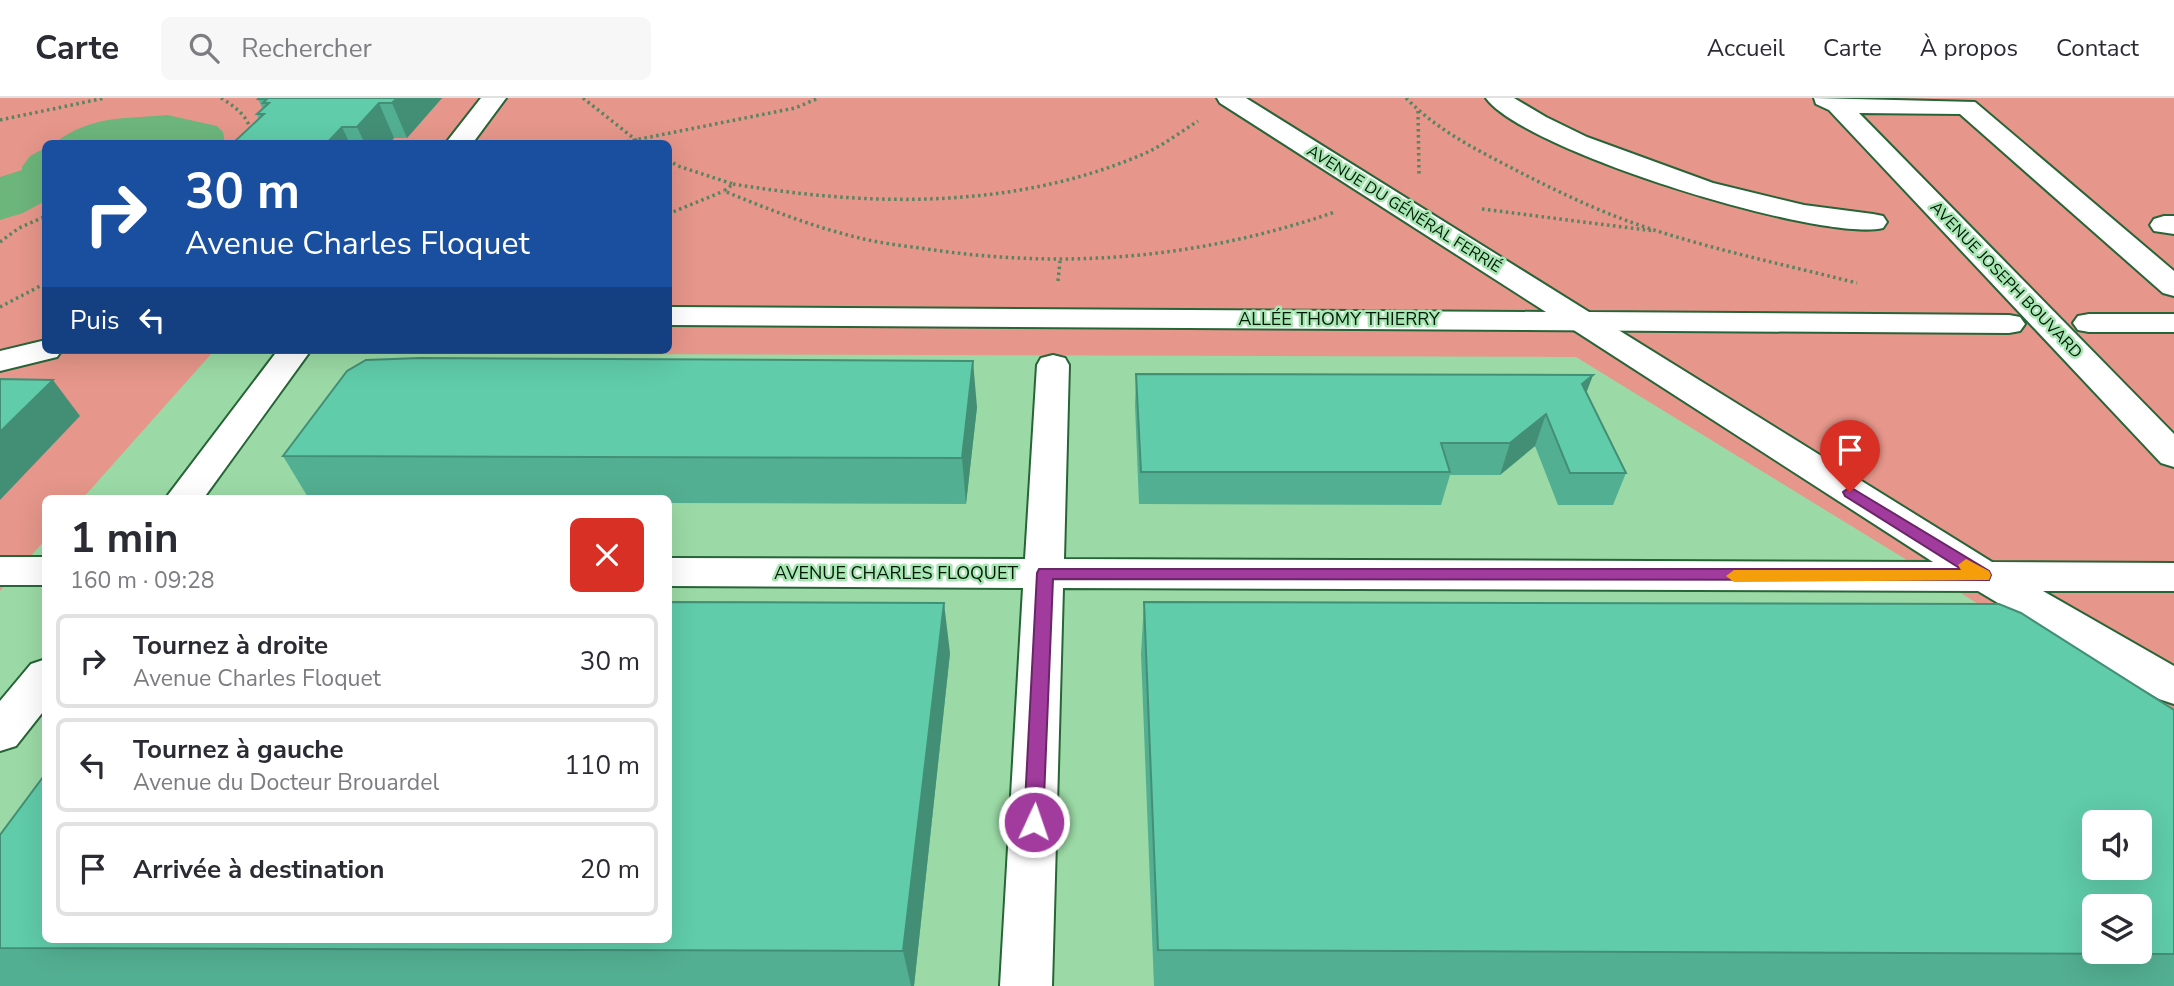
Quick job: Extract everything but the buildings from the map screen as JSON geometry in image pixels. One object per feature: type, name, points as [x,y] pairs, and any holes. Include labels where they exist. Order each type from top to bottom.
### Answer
[{"type":"street","points":[[461,140],[494,98]]},
{"type":"street","name":"AVENUE DU GÉNÉRAL FERRIÉ","points":[[1229,98],[1983,575],[2174,687]]},
{"type":"street","points":[[1498,98],[1549,130],[1636,167],[1687,184],[1779,209],[1820,217],[1873,222]]},
{"type":"street","points":[[1830,102],[1967,102],[2174,287]]},
{"type":"street","name":"AVENUE JOSEPH BOUVARD","points":[[1830,102],[2174,455]]},
{"type":"street","name":"ALLÉE THOMY THIERRY","points":[[672,316],[2009,324]]},
{"type":"street","points":[[2089,323],[2174,323]]},
{"type":"street","points":[[0,360],[42,351]]},
{"type":"street","points":[[186,495],[292,354]]},
{"type":"street","points":[[1026,986],[1053,365]]},
{"type":"street","points":[[0,571],[42,571]]},
{"type":"street","name":"AVENUE CHARLES FLOQUET","points":[[672,572],[2174,577]]},
{"type":"street","points":[[0,733],[42,681]]},
{"type":"path","points":[[0,120],[105,98]]},
{"type":"path","points":[[222,98],[243,112],[253,134],[252,140]]},
{"type":"path","points":[[583,98],[635,140]]},
{"type":"path","points":[[626,140],[795,108],[819,98]]},
{"type":"path","points":[[1406,98],[1418,111],[1475,149],[1534,180],[1663,232],[1869,287]]},
{"type":"path","points":[[724,191],[790,218],[866,240],[967,255],[1060,261],[1199,248],[1294,226],[1384,196],[1421,173],[1418,111]]},
{"type":"path","points":[[672,162],[733,184],[818,197],[946,199],[1023,190],[1082,177],[1129,161],[1175,139],[1206,114]]},
{"type":"path","points":[[672,168],[678,166]]},
{"type":"path","points":[[672,212],[724,191],[733,184]]},
{"type":"path","points":[[1477,208],[1663,232]]},
{"type":"path","points":[[0,242],[19,228],[42,218]]},
{"type":"path","points":[[0,307],[42,285]]},
{"type":"shaded area","points":[[0,98],[2174,98],[2174,724],[1576,357],[553,354],[672,354],[672,140],[42,140],[42,354],[211,354],[86,495],[42,495],[42,543],[0,591]]},
{"type":"shaded area","points":[[167,115],[217,126],[223,132],[224,140],[59,140],[82,127],[122,118]]},
{"type":"shaded area","points":[[42,150],[42,203],[23,213],[0,220],[0,177],[22,170],[30,156]]},
{"type":"slow traffic","points":[[1734,576],[1983,575],[1966,565]]},
{"type":"route","points":[[1034,822],[1045,573],[1876,577],[1983,575],[1850,492]]}]
